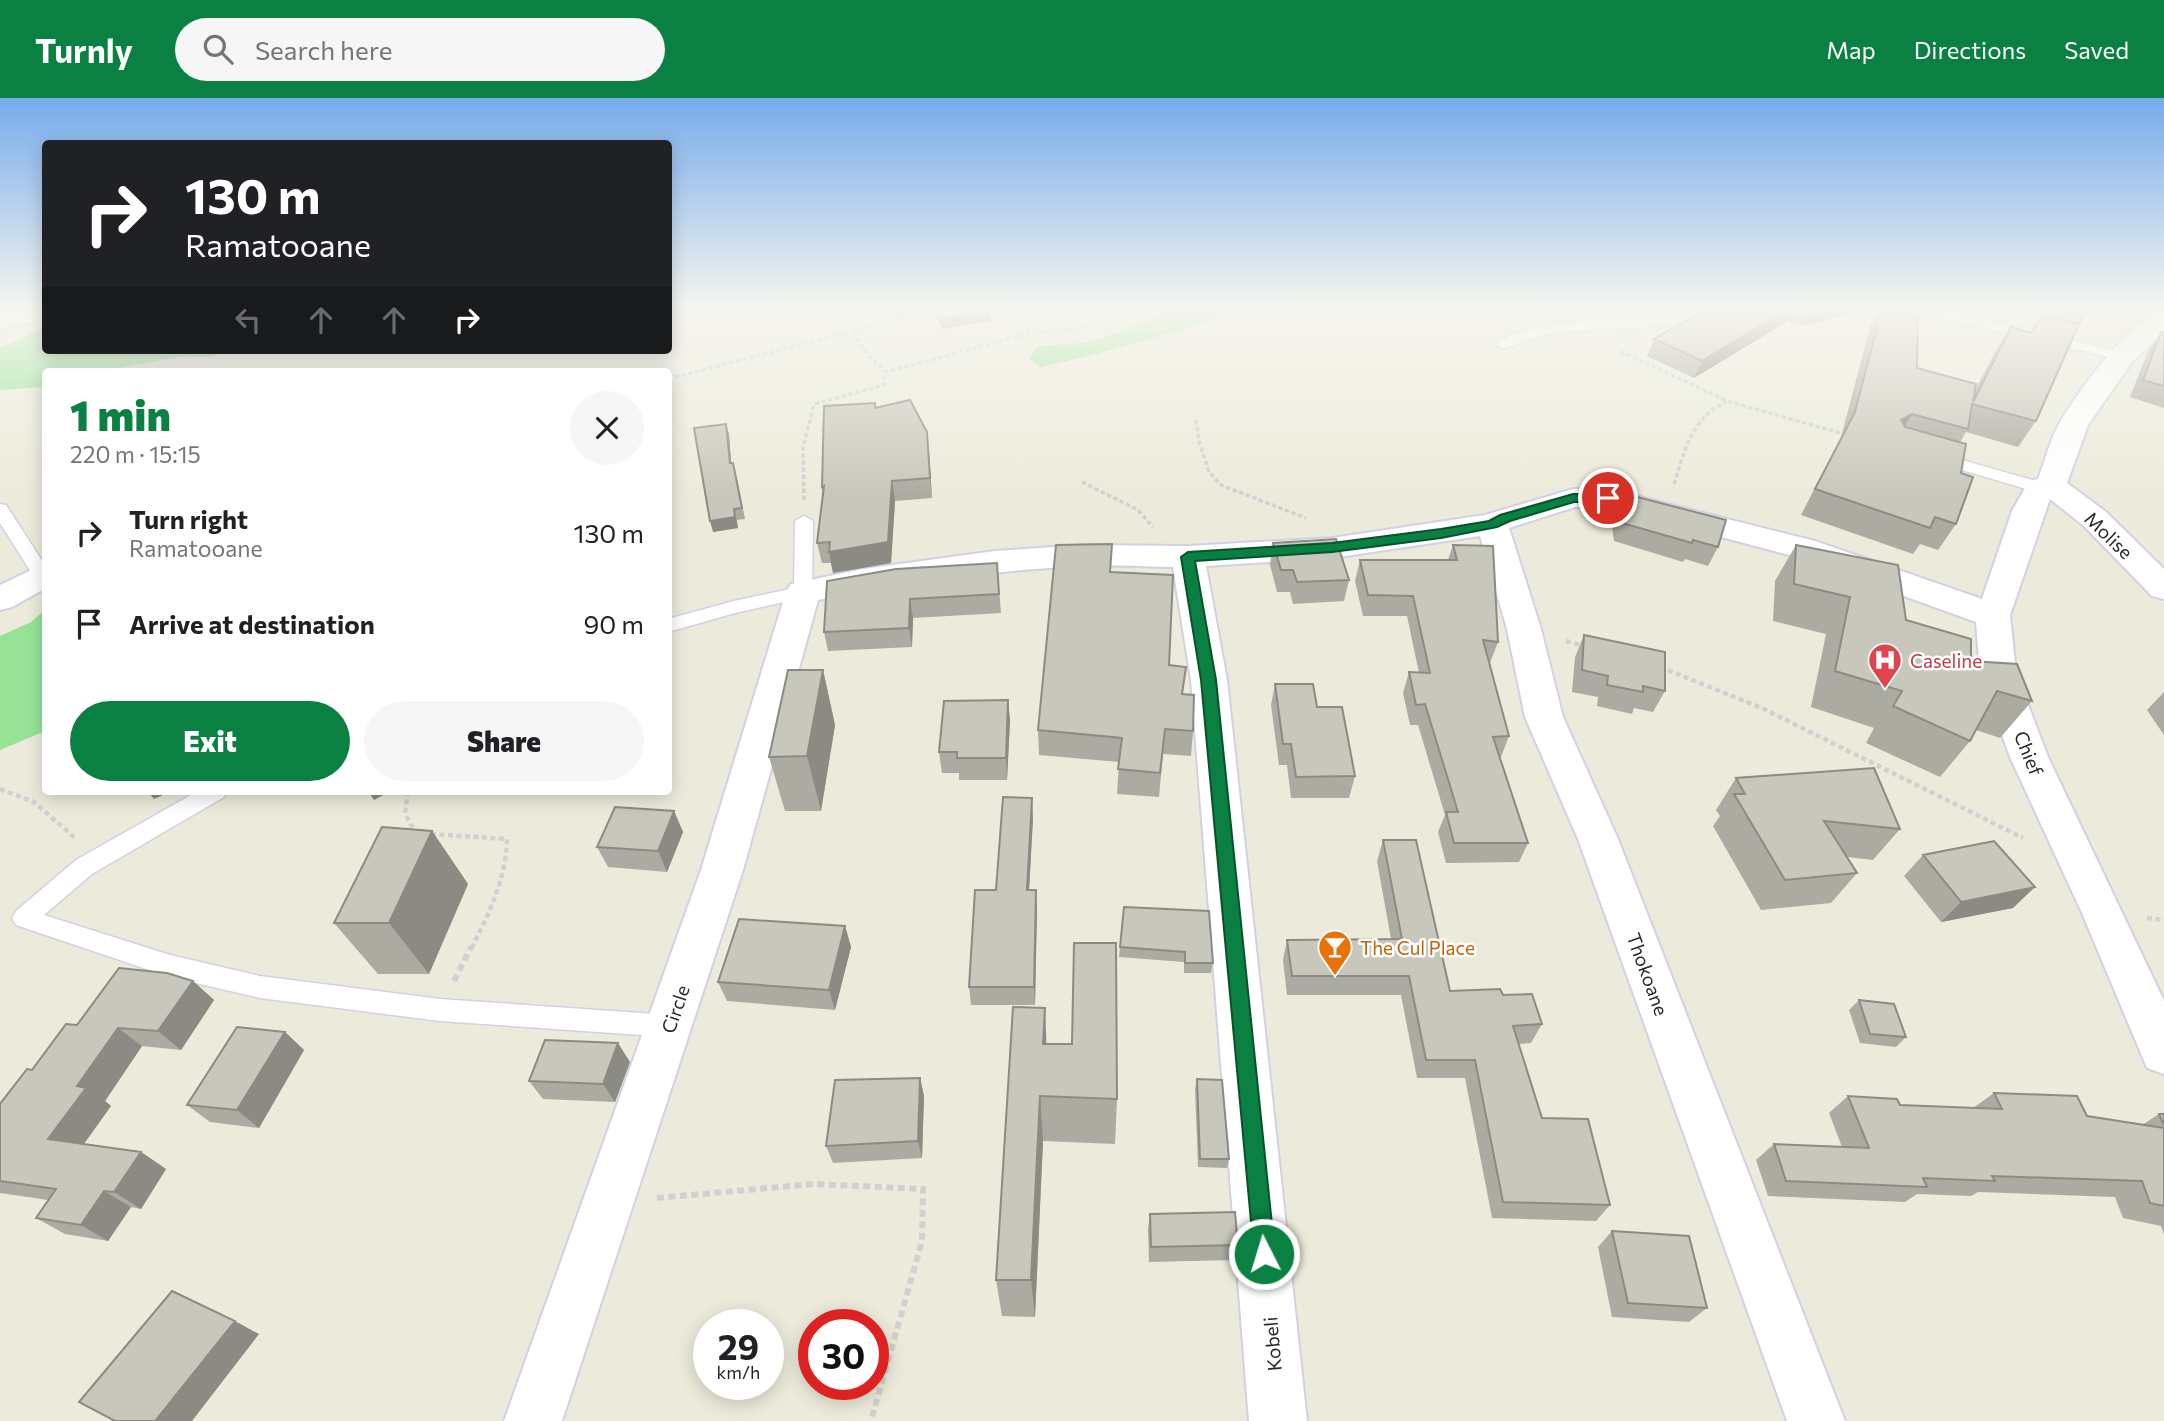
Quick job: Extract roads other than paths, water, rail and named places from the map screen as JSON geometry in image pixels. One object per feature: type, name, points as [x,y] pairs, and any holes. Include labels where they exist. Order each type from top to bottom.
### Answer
[{"type":"street","name":"Chief","points":[[2112,370],[2073,425],[2045,486],[2028,511],[1993,615],[1998,673],[2029,757],[2164,1053]]},
{"type":"street","name":"Molise","points":[[2045,486],[2095,519],[2164,588]]},
{"type":"street","points":[[803,592],[863,580],[995,562],[1084,555],[1176,557],[1332,548],[1492,524],[1573,498],[1608,498],[1804,548],[1993,615]]},
{"type":"street","name":"Thokoane","points":[[1492,524],[1524,629],[1544,717],[1598,839],[1816,1421]]},
{"type":"street","name":"Kobeli","points":[[1176,557],[1209,680],[1278,1421]]},
{"type":"street","points":[[0,599],[42,576]]},
{"type":"street","name":"Circle","points":[[534,1421],[722,870],[803,592]]},
{"type":"lane","points":[[1922,454],[2045,486]]},
{"type":"lane","points":[[0,509],[42,572]]},
{"type":"lane","points":[[672,624],[803,592],[804,522]]},
{"type":"lane","points":[[209,795],[84,867],[24,918],[170,966],[260,988],[440,1010],[670,1026]]},
{"type":"place","name":"Caseline","points":[[1885,690]]},
{"type":"place","name":"The Cul Place","points":[[1335,977]]}]
